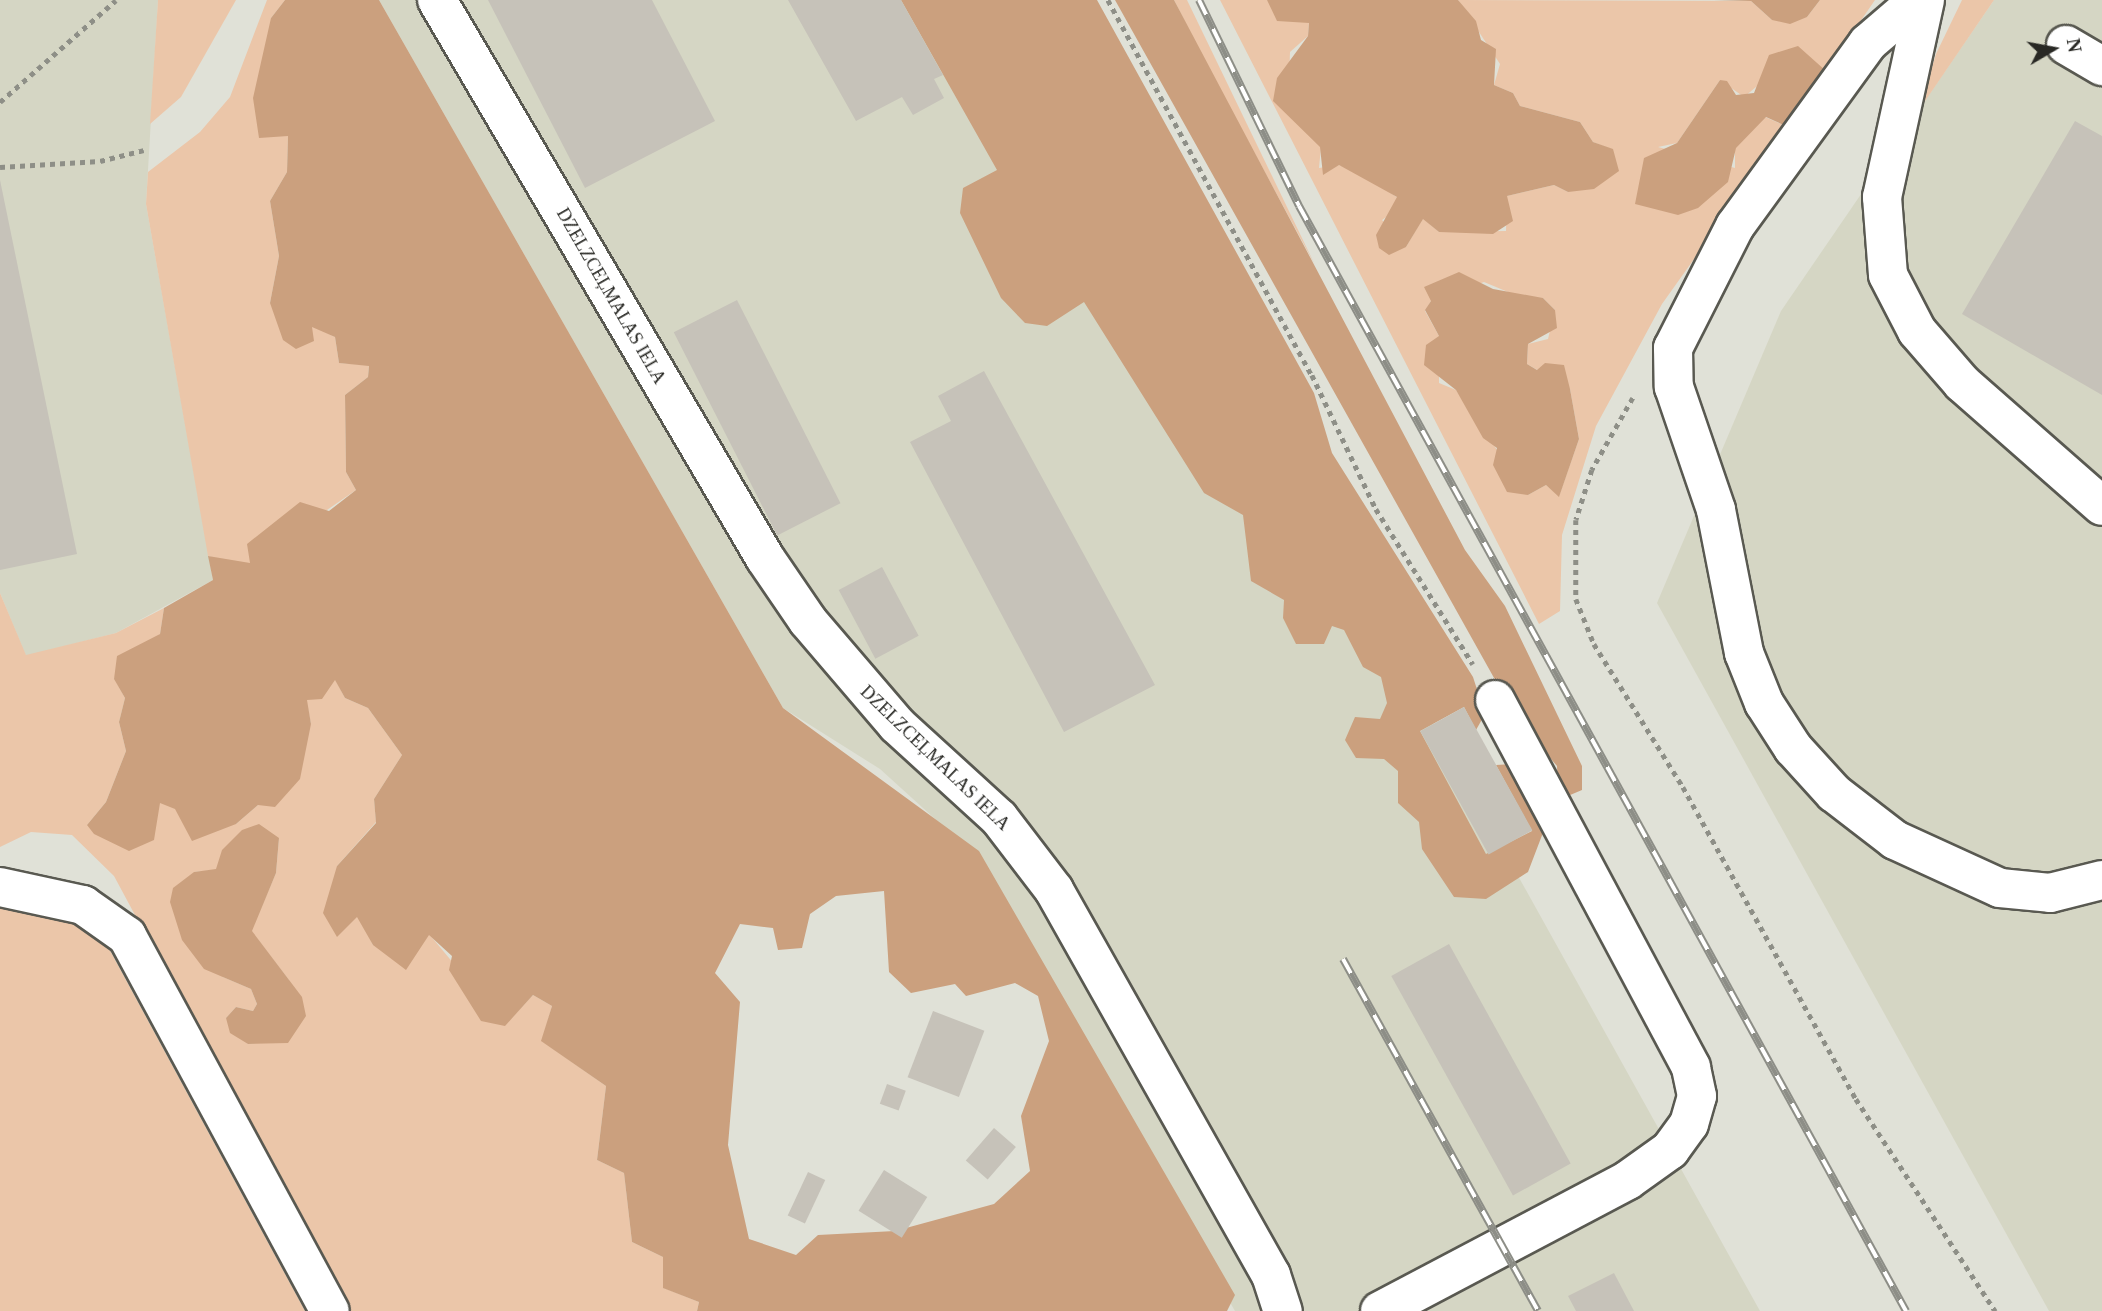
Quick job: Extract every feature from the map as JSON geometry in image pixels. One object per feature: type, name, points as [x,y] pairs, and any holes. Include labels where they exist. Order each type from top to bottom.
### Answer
[{"type":"street","name":"DZELZCEĻMALAS IELA","points":[[437,0],[758,546],[808,621],[897,724],[999,818],[1055,890],[1271,1275],[1283,1311]]},
{"type":"street","points":[[1918,0],[1868,43],[1742,217],[1673,348],[1674,387],[1716,510],[1744,653],[1765,703],[1793,748],[1834,793],[1895,840],[2000,888],[2050,893],[2102,880]]},
{"type":"street","points":[[1924,0],[1882,197],[1888,275],[1917,331],[1962,383],[2102,506]]},
{"type":"street","points":[[2066,45],[2102,66]]},
{"type":"street","points":[[1380,1311],[1628,1180],[1670,1150],[1689,1124],[1697,1096],[1674,1033],[1495,701]]},
{"type":"street","points":[[0,887],[83,905],[127,936],[330,1311]]},
{"type":"path","points":[[0,102],[116,0]]},
{"type":"path","points":[[1108,0],[1312,374],[1371,498],[1495,701]]},
{"type":"path","points":[[0,167],[100,161],[144,150]]},
{"type":"path","points":[[1673,348],[1618,418],[1592,470],[1576,520],[1576,599],[1594,644],[1683,787],[1856,1099],[1995,1311]]},
{"type":"shaded area","points":[[0,0],[158,0],[146,204],[213,580],[116,633],[26,656],[0,593]]},
{"type":"shaded area","points":[[158,0],[236,0],[181,97],[150,124]]},
{"type":"shaded area","points":[[267,0],[285,0],[271,18],[288,136],[287,172],[270,201],[279,256],[270,303],[335,337],[339,363],[369,365],[368,377],[345,395],[346,472],[356,490],[250,563],[232,563],[208,556],[146,204],[148,172],[200,132],[230,97]]},
{"type":"shaded area","points":[[285,0],[379,0],[783,708],[979,851],[1235,1295],[1227,1311],[697,1311],[699,1302],[663,1288],[663,1257],[632,1242],[624,1173],[597,1160],[606,1086],[541,1041],[552,1006],[533,995],[505,1026],[481,1021],[449,970],[452,956],[429,935],[406,970],[373,945],[357,917],[337,937],[323,913],[337,866],[376,823],[374,799],[402,755],[368,708],[345,698],[335,680],[322,699],[307,700],[311,724],[300,779],[275,807],[258,805],[236,824],[192,841],[175,809],[160,803],[154,840],[129,851],[94,834],[87,825],[106,802],[126,751],[119,722],[125,698],[114,679],[117,656],[160,634],[164,608],[213,580],[208,556],[250,563],[247,544],[300,502],[329,511],[356,490],[346,472],[345,395],[368,377],[369,366],[339,363],[335,337],[312,327],[314,341],[296,349],[283,340],[270,303],[279,256],[270,201],[287,172],[288,136],[259,138],[253,98],[271,18]],"holes":[[[884,891],[889,972],[911,993],[955,984],[966,996],[1015,983],[1038,996],[1049,1041],[1021,1116],[1030,1171],[994,1204],[895,1231],[818,1235],[796,1255],[749,1239],[728,1145],[740,1002],[715,973],[740,924],[773,928],[778,950],[802,948],[810,914],[836,896]]]},
{"type":"shaded area","points":[[379,0],[1031,0],[1760,1311],[1235,1311],[966,847],[880,769],[783,708]]},
{"type":"shaded area","points":[[901,0],[1097,0],[1314,393],[1332,453],[1473,677],[1485,714],[1476,730],[1464,707],[1420,731],[1486,854],[1532,831],[1496,765],[1513,764],[1549,817],[1528,872],[1486,899],[1454,897],[1422,849],[1419,822],[1398,803],[1398,771],[1384,759],[1356,758],[1345,740],[1355,717],[1380,719],[1387,703],[1381,677],[1363,667],[1344,630],[1332,626],[1324,644],[1296,644],[1283,618],[1284,600],[1251,581],[1243,515],[1204,493],[1084,302],[1047,326],[1025,323],[1001,298],[960,213],[963,188],[997,170]]},
{"type":"shaded area","points":[[1115,0],[1174,0],[1465,550],[1505,606],[1582,766],[1582,790],[1563,798],[1558,791],[1557,766],[1517,719]]},
{"type":"shaded area","points":[[1174,0],[1187,0],[1315,265],[1201,54]]},
{"type":"shaded area","points":[[1220,0],[1267,0],[1309,22],[1308,36],[1290,52],[1288,111],[1321,147],[1319,168],[1339,165],[1363,174],[1398,198],[1395,211],[1382,220],[1406,247],[1423,218],[1439,232],[1506,231],[1507,196],[1554,185],[1568,192],[1613,150],[1593,142],[1580,122],[1520,106],[1513,93],[1494,85],[1500,64],[1458,0],[1751,1],[1772,20],[1807,17],[1820,0],[1875,0],[1826,71],[1762,82],[1744,97],[1720,80],[1677,143],[1658,147],[1735,168],[1735,148],[1765,117],[1788,127],[1662,304],[1596,426],[1562,535],[1560,611],[1539,624]],"holes":[[[1484,282],[1520,297],[1543,298],[1555,310],[1548,339],[1528,344],[1527,364],[1570,389],[1579,439],[1559,496],[1546,485],[1528,495],[1456,390],[1439,383],[1439,336],[1425,311],[1431,301]]]},
{"type":"shaded area","points":[[1267,0],[1458,0],[1476,21],[1481,40],[1496,49],[1494,85],[1513,93],[1520,106],[1580,122],[1593,142],[1613,149],[1619,171],[1594,189],[1568,192],[1554,185],[1507,196],[1513,221],[1493,234],[1439,232],[1423,219],[1406,247],[1389,255],[1379,248],[1376,235],[1397,197],[1339,165],[1323,175],[1320,147],[1273,101],[1277,78],[1308,36],[1309,23],[1277,21]]},
{"type":"shaded area","points":[[1714,0],[1820,0],[1807,17],[1790,24],[1772,20],[1751,1]]},
{"type":"shaded area","points":[[1962,0],[1994,0],[1919,110],[1936,54]]},
{"type":"shaded area","points":[[1994,0],[2102,0],[2102,1311],[2049,1311],[1657,603],[1781,311]]},
{"type":"shaded area","points":[[1798,46],[1826,71],[1788,127],[1766,117],[1736,148],[1728,182],[1698,208],[1678,215],[1635,204],[1644,158],[1677,143],[1720,80],[1727,81],[1736,95],[1754,93],[1769,55]]},
{"type":"shaded area","points":[[1459,272],[1493,289],[1543,298],[1555,310],[1557,328],[1528,344],[1527,364],[1537,370],[1545,363],[1564,365],[1570,389],[1579,439],[1559,497],[1546,485],[1528,495],[1507,492],[1493,465],[1497,448],[1483,438],[1456,390],[1424,365],[1426,345],[1439,336],[1425,310],[1431,301],[1424,287]]},
{"type":"shaded area","points":[[0,593],[26,655],[116,633],[164,608],[160,634],[114,678],[125,698],[119,722],[126,751],[106,802],[87,825],[160,802],[236,824],[258,805],[311,724],[306,699],[335,679],[345,698],[368,708],[402,755],[374,799],[376,822],[337,866],[373,945],[429,934],[505,1025],[533,995],[552,1006],[542,1041],[606,1086],[597,1160],[624,1173],[632,1242],[663,1257],[664,1288],[699,1302],[697,1311],[348,1311],[114,876],[72,835],[31,832],[0,847]],"holes":[[[279,838],[276,873],[251,931],[289,980],[263,1042],[248,1044],[226,1018],[236,1007],[253,1011],[257,1004],[251,989],[223,977],[194,872],[216,870]]]},
{"type":"shaded area","points":[[259,824],[279,838],[276,873],[252,931],[302,997],[306,1016],[288,1043],[248,1044],[230,1033],[226,1018],[236,1007],[253,1011],[257,1004],[251,989],[204,969],[182,940],[170,902],[173,888],[194,872],[216,869],[222,850],[242,830]]},
{"type":"shaded area","points":[[0,903],[71,918],[107,945],[305,1311],[0,1311]]},
{"type":"building","points":[[488,0],[652,0],[715,121],[585,188]]},
{"type":"building","points":[[788,0],[901,0],[943,75],[934,79],[944,98],[913,115],[902,97],[856,121]]},
{"type":"building","points":[[2075,121],[2102,136],[2102,395],[1962,314]]},
{"type":"building","points":[[0,180],[77,554],[0,570]]},
{"type":"building","points":[[737,300],[841,503],[777,535],[674,332]]},
{"type":"building","points":[[984,371],[1155,685],[1064,732],[910,442],[951,421],[938,396]]},
{"type":"building","points":[[882,567],[919,636],[875,659],[839,590]]},
{"type":"building","points":[[1464,707],[1532,830],[1489,855],[1420,731]]},
{"type":"building","points":[[1449,944],[1571,1164],[1513,1196],[1391,976]]},
{"type":"building","points":[[933,1011],[984,1031],[959,1097],[908,1077]]},
{"type":"building","points":[[887,1084],[906,1091],[899,1111],[880,1104]]},
{"type":"building","points":[[994,1128],[1016,1147],[988,1179],[966,1160]]},
{"type":"building","points":[[884,1170],[927,1197],[902,1238],[859,1211]]},
{"type":"building","points":[[808,1172],[825,1180],[805,1224],[788,1216]]},
{"type":"building","points":[[1614,1273],[1634,1311],[1576,1311],[1568,1296]]},
{"type":"railway","points":[[1199,0],[1299,206],[1906,1311]]},
{"type":"railway","points":[[1343,959],[1538,1311]]}]
